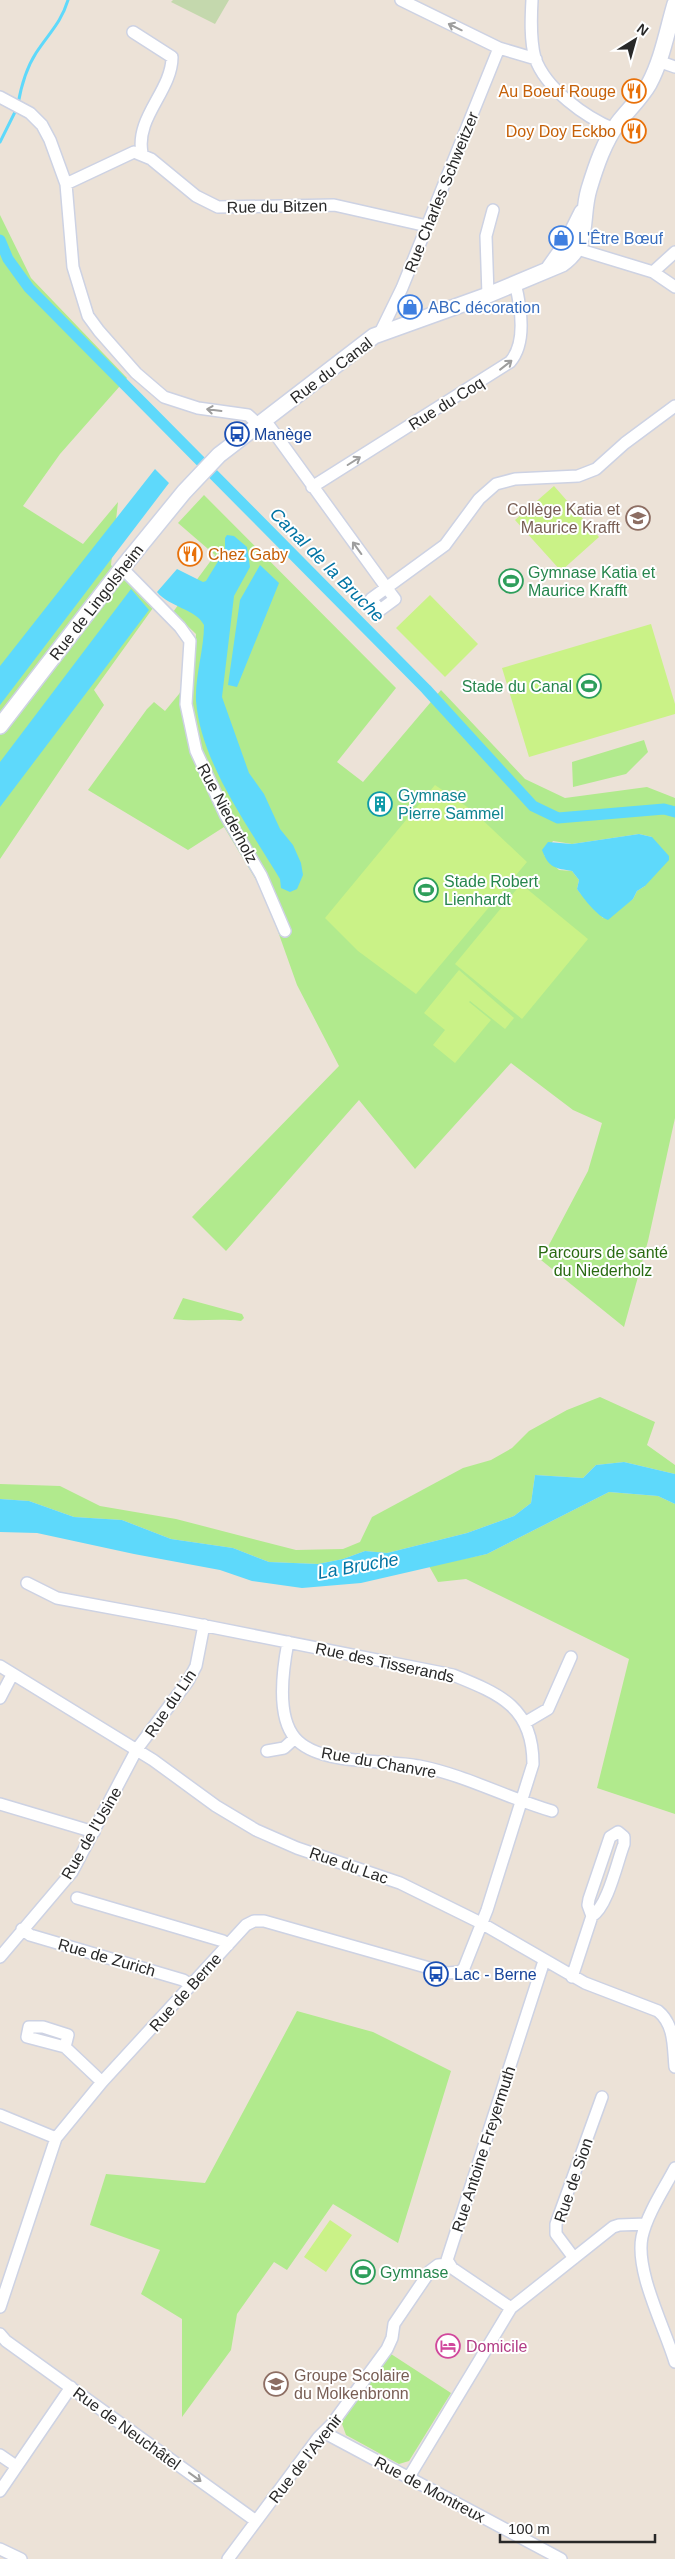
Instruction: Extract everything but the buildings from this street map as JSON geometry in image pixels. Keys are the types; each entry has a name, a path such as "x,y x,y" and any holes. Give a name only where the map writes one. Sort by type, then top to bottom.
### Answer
{"main road":[{"path":"572,247 583,235 584,208 600,158 614,128 645,90 658,61 675,4"},
{"name":"Rue du Canal","path":"198,477 214,460 380,333 488,295 562,264 572,247"},
{"name":"Rue de Lingolsheim","path":"0,726 122,568 198,477"}],"street":[{"path":"402,0 499,48 536,59"},
{"path":"532,0 532,43 536,59 549,80 570,102 591,118 614,128"},
{"path":"66,184 127,153 142,153 142,131 172,69 172,56 133,32"},
{"name":"Rue Charles Schweitzer","path":"380,333 393,310 499,48"},
{"path":"658,61 675,67"},
{"path":"0,98 24,109 36,119 46,132 66,184 72,259 85,308 93,324 136,373 164,397 198,408 248,415 262,423 386,587 445,545 479,499 496,484 515,479 578,476 596,469 625,443 675,406"},
{"name":"Rue du Bitzen","path":"142,153 204,201 218,207 334,205 427,226"},
{"path":"488,295 486,236 493,210"},
{"path":"572,247 653,272 675,287"},
{"path":"653,272 675,252"},
{"name":"Rue du Coq","path":"312,487 510,362 518,350 521,337 516,283"},
{"name":"Rue Niederholz","path":"122,568 180,627 190,641 186,704 196,751 226,816 262,875 284,931"},
{"name":"Rue des Tisserands","path":"27,1583 58,1598 204,1625 452,1675 496,1694 510,1705 526,1722 533,1742 533,1764 481,1924"},
{"name":"Rue du Lin","path":"137,1750 188,1681 196,1666 204,1625"},
{"path":"267,1751 284,1748 295,1738 288,1724 282,1688 283,1668 288,1642"},
{"path":"526,1722 548,1709 571,1657"},
{"name":"Rue du Lac","path":"0,1666 137,1750 216,1806 261,1833 297,1848 400,1883 481,1924 572,1977 599,1990 670,2014 675,2067"},
{"path":"0,1698 12,1675"},
{"name":"Rue du Chanvre","path":"295,1738 306,1747 323,1754 419,1766 461,1778 521,1802 552,1811"},
{"name":"Rue de l'Usine","path":"0,1958 22,1929 72,1872 137,1750"},
{"path":"0,1804 94,1832"},
{"path":"572,1977 592,1916 588,1899 610,1837 614,1832 618,1832 624,1837 624,1844 604,1901 598,1912 592,1916"},
{"path":"77,1898 223,1941 228,1945"},
{"name":"Rue de Berne","path":"0,2302 56,2138 102,2082 246,1925 254,1921 264,1921 454,1973 460,1972 466,1964 481,1924"},
{"name":"Rue de Zurich","path":"22,1929 30,1935 184,1980 191,1985"},
{"name":"Rue Antoine Freyermuth","path":"448,2264 447,2260 544,1961"},
{"path":"65,2047 102,2082"},
{"name":"Rue de Sion","path":"574,2258 556,2234 556,2224 602,2097"},
{"path":"0,2115 56,2138"},
{"path":"675,2168 646,2224 642,2239 644,2268 675,2362"},
{"path":"408,2477 511,2308 613,2227 646,2224"},
{"path":"448,2264 511,2308"},
{"name":"Rue de l'Avenir","path":"228,2559 387,2349 392,2338 394,2324 430,2272 438,2266 448,2264"},
{"name":"Rue de Neuchâtel","path":"0,2334 6,2341 256,2521"},
{"path":"0,2491 71,2387"},
{"name":"Rue de Montreux","path":"325,2433 561,2559"},
{"path":"0,2455 16,2466"},
{"path":"0,2549 21,2559"}],"green space":[{"path":"173,0 229,0 215,24 171,2"},
{"path":"0,215 31,278 127,378 60,454 23,506 83,544 118,502 111,565 153,608 94,690 104,705 0,859"},
{"path":"554,486 599,537 561,571 515,520"},
{"name":"Parcours de santé du Niederholz","path":"204,495 396,688 337,762 363,782 441,690 525,779 565,798 647,787 675,798 675,1118 648,1241 624,1327 541,1260 588,1171 602,1123 573,1110 511,1063 415,1169 359,1100 226,1251 192,1217 339,1066 297,985 265,895 224,827 188,850 88,790 147,709 154,702 165,711 179,694 193,670 196,634 173,612 215,555 178,523","holes":["639,834 652,837 645,886 637,891 633,899 603,918 577,889 579,880 572,871 559,870 544,855 553,841 572,844"]},
{"path":"430,595 478,644 445,677 396,628"},
{"name":"Stade du Canal","path":"651,624 675,704 675,714 529,757 502,668"},
{"path":"644,740 648,752 626,774 573,787 572,762"},
{"name":"Stade Robert Lienhardt","path":"435,785 473,811 527,862 416,994 358,951 325,918"},
{"path":"521,884 588,939 522,1019 455,964"},
{"path":"459,970 514,1018 505,1029 470,1001 491,1020 455,1063 433,1045 445,1030 424,1013"},
{"path":"183,1298 242,1314 244,1318 241,1321 173,1319"},
{"path":"600,1397 655,1422 647,1445 675,1465 675,1474 624,1462 596,1465 583,1478 535,1475 531,1503 514,1516 467,1533 387,1553 365,1551 343,1559 318,1564 269,1562 233,1548 171,1539 122,1520 74,1517 29,1501 0,1499 0,1484 60,1486 100,1506 176,1519 296,1550 343,1549 360,1542 372,1517 463,1468 491,1460 512,1448 529,1431 567,1410"},
{"path":"609,1492 658,1496 675,1504 675,1814 597,1788 629,1659 466,1579 438,1582 429,1566 487,1554"},
{"path":"297,2011 373,2032 451,2071 398,2243 333,2204 287,2270 274,2262 237,2314 231,2350 182,2417 182,2319 141,2294 160,2250 90,2225 106,2174 205,2183"},
{"path":"330,2220 352,2235 326,2272 304,2257"},
{"path":"391,2354 451,2393 409,2461 399,2464 346,2435 341,2421"}],"water":[{"path":"155,469 169,483 0,705 0,666"},
{"path":"227,535 234,536 247,547 250,567 234,596 222,697 249,773 264,794 280,829 293,845 301,863 303,875 297,889 290,892 281,888 280,879 228,794 207,748 196,701 204,625 195,615 168,601 157,592 177,569 203,582 206,581 225,550 225,538"},
{"path":"260,565 279,583 237,687 228,685 240,600"},
{"path":"131,589 149,610 0,807 0,762"},
{"path":"639,834 652,837 669,856 669,860 645,886 637,891 633,899 608,920 595,911 577,889 579,880 572,871 550,864 542,850 548,842 572,844"},
{"name":"La Bruche","path":"624,1462 675,1474 675,1504 658,1496 609,1492 487,1554 361,1583 302,1588 252,1581 220,1570 37,1533 0,1532 0,1499 29,1501 74,1517 122,1520 171,1539 233,1548 269,1562 318,1564 343,1559 365,1551 387,1553 467,1533 514,1516 531,1503 535,1475 583,1478 596,1465"}],"waterway":[{"path":"18,104 30,64 58,22 68,0"},
{"path":"0,142 16,110"},
{"name":"Canal de la Bruche","path":"0,240 8,259 29,288 426,689 533,806 558,818 664,809 675,812"}],"place":[{"name":"Au Boeuf Rouge","path":"634,91"},
{"name":"Doy Doy Eckbo","path":"634,131"},
{"name":"L'Être Bœuf","path":"561,238"},
{"name":"ABC décoration","path":"410,307"},
{"name":"Manège","path":"237,434"},
{"name":"Collège Katia et Maurice Krafft","path":"638,518"},
{"name":"Chez Gaby","path":"190,554"},
{"name":"Gymnase Katia et Maurice Krafft","path":"511,581"},
{"name":"Stade du Canal","path":"589,686"},
{"name":"Gymnase Pierre Sammel","path":"380,804"},
{"name":"Stade Robert Lienhardt","path":"426,890"},
{"name":"Lac - Berne","path":"436,1974"},
{"name":"Gymnase","path":"363,2272"},
{"name":"Domicile","path":"448,2346"},
{"name":"Groupe Scolaire du Molkenbronn","path":"276,2384"}]}
